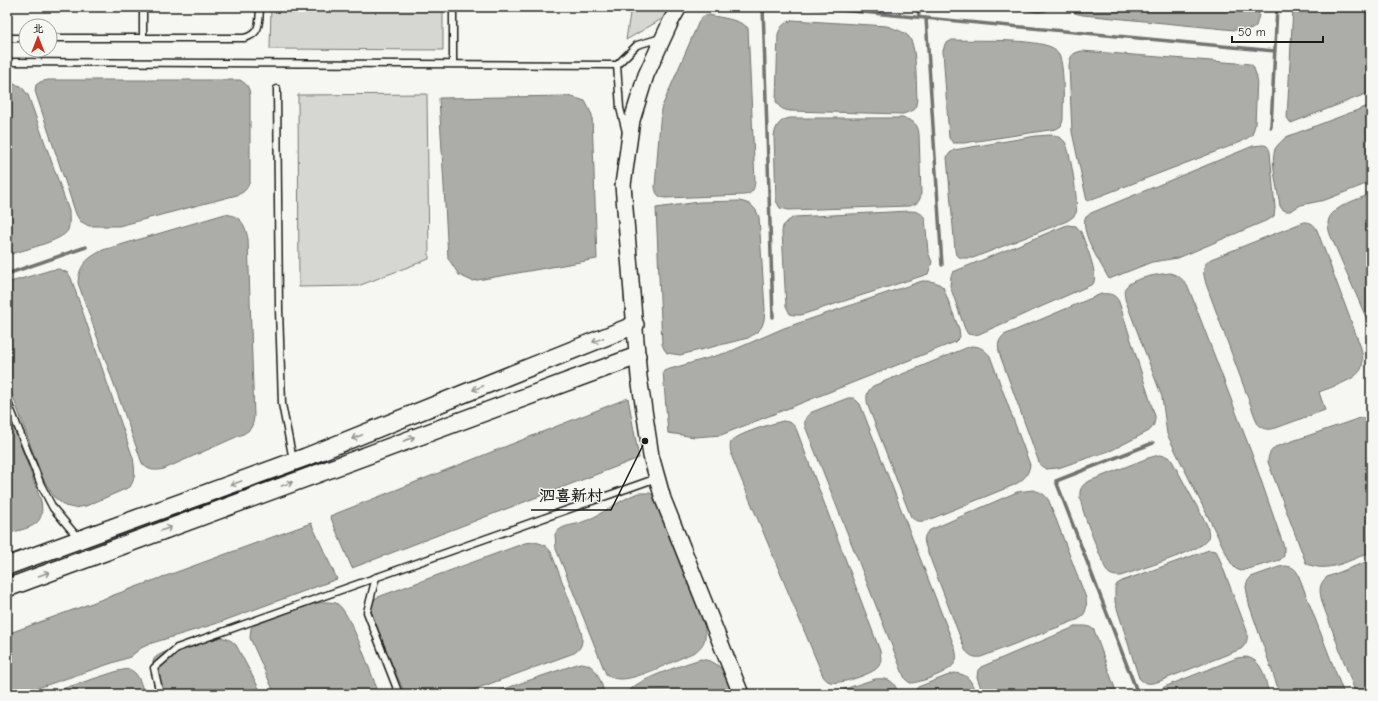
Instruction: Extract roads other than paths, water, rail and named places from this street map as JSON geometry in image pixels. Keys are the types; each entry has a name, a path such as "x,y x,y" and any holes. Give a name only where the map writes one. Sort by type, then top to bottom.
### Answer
{"main road":[{"path":"7,566 293,462 635,326"},
{"path":"7,588 637,356"}],"street":[{"path":"679,7 646,75 632,120 623,185 637,356 651,452 663,500 741,694"}],"lane":[{"path":"143,7 143,38"},
{"path":"58,38 244,38 250,37 259,27 260,7"},
{"path":"453,7 453,64"},
{"path":"628,146 620,108 617,66 636,45 664,37"},
{"path":"7,38 18,38"},
{"path":"7,62 617,66"},
{"path":"277,89 279,309 282,404 293,462"},
{"path":"7,400 41,485 53,508 79,539"},
{"path":"160,694 154,668 177,648 657,478"},
{"path":"376,577 367,612 399,694"}],"waterway":[{"path":"763,7 773,317"},
{"path":"809,7 1275,51"},
{"path":"918,7 919,17"},
{"path":"1271,127 1277,7"},
{"path":"926,18 942,265"},
{"path":"7,274 86,247"},
{"path":"1138,694 1056,481 1153,443"}],"place":[{"name":"泗喜新村","path":"645,441"}]}
